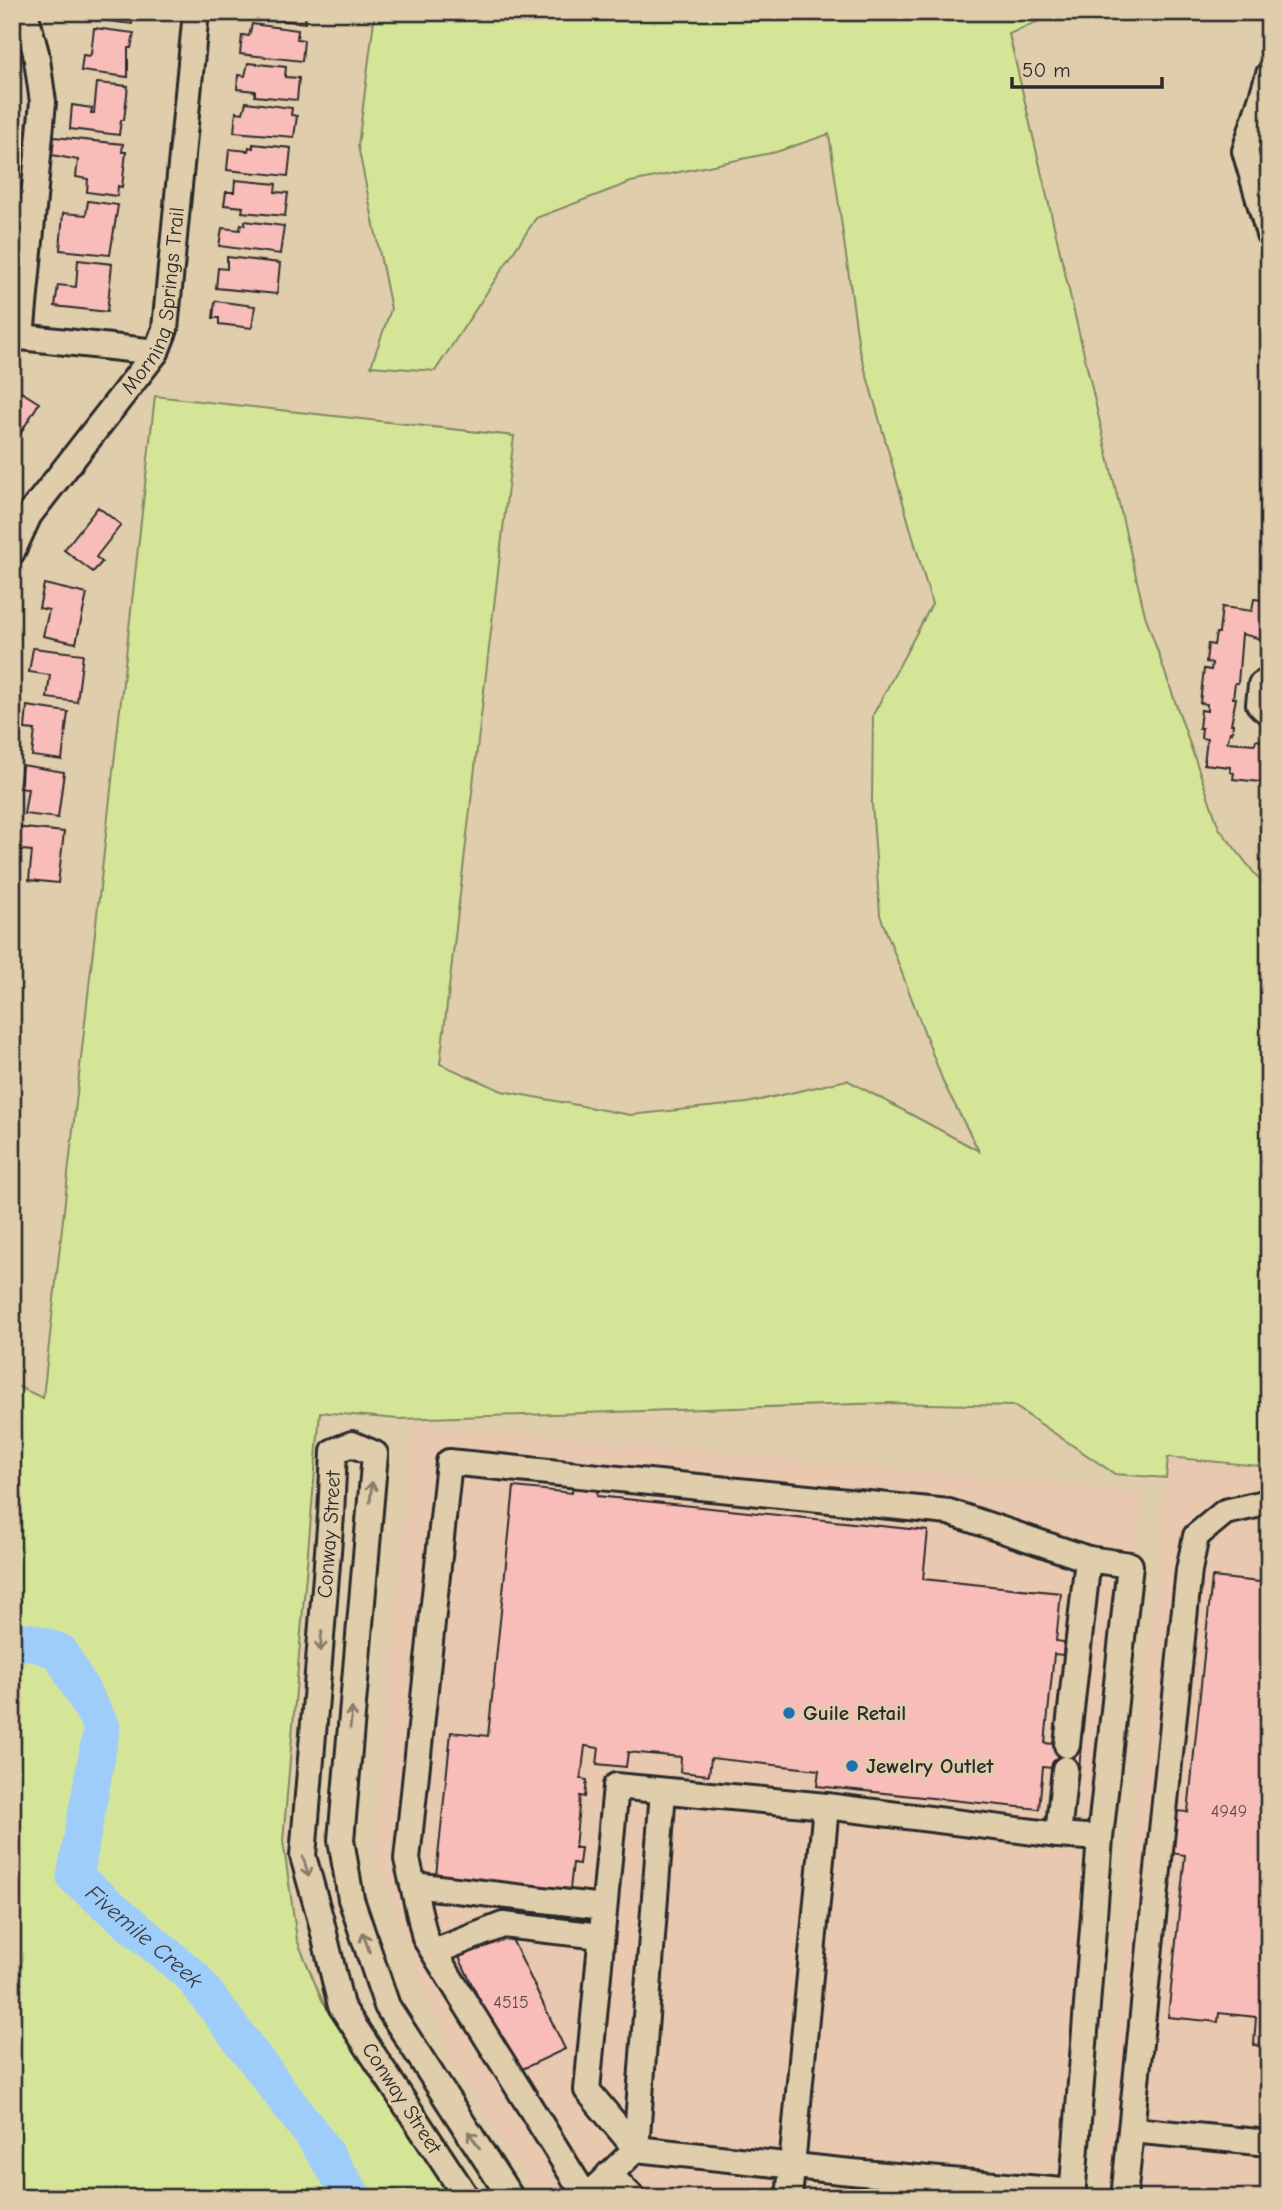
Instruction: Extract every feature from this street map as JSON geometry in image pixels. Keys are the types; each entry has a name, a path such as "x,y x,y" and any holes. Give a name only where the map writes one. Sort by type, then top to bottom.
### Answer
{"street":[{"path":"25,12 36,53 43,102 17,337 156,352"},
{"name":"Morning Springs Trail","path":"12,552 29,515 156,352 165,329 196,12"},
{"path":"1269,74 1245,151 1269,234"},
{"path":"1269,680 1261,685 1259,704 1264,709 1269,709"},
{"name":"Conway Street","path":"467,2198 341,2006 303,1856 334,1451 352,1444 375,1454 341,1840 351,1899 387,2006 511,2198"},
{"path":"663,1791 636,2149 586,2197 425,1938 407,1859 449,1462 949,1513 1088,1559 1130,1564 1100,1838 1073,2195 636,2149 587,2090 616,1786 826,1806 1100,1838"},
{"path":"1124,2198 1189,1570 1196,1536 1225,1512 1269,1502"},
{"path":"1058,1835 1088,1559"},
{"path":"789,2198 826,1806"},
{"path":"413,1885 604,1907"},
{"path":"434,1952 503,1925 601,1936"},
{"path":"1130,2130 1269,2143"},
{"path":"609,2174 633,2198"}],"shaded area":[{"path":"414,1423 1143,1493 1076,2198 539,2198 458,2075 373,1849"},
{"path":"1167,1452 1269,1459 1269,2198 1121,2198 1100,2195"}],"green space":[{"path":"375,12 1059,12 1009,34 1145,615 1219,828 1269,892 1269,1467 1168,1457 1166,1478 1115,1474 1014,1406 888,1403 398,1419 320,1412 283,1841 297,1940 322,2000 452,2198 12,2198 12,2103 18,2041 12,2040 12,1384 43,1398 155,396 514,436 440,1064 502,1091 630,1115 747,1103 847,1080 979,1151 944,1084 880,915 872,803 873,715 932,604 859,348 829,134 776,152 631,182 536,218 435,371 371,366 391,309 358,146"}],"building":[{"path":"84,12 133,12 132,24 83,18"},
{"path":"245,12 306,12 305,23 244,16"},
{"path":"252,24 298,30 297,39 304,40 302,61 240,54 242,35 249,36"},
{"path":"94,28 134,33 131,48 128,48 128,77 81,71 83,55 91,54"},
{"path":"248,63 286,67 285,77 299,78 297,100 255,96 255,91 237,89 238,75 245,76"},
{"path":"97,83 128,86 124,120 121,120 119,135 70,129 72,105 92,108 91,113 94,113"},
{"path":"246,102 292,108 291,115 297,116 294,137 234,132 236,112 243,113"},
{"path":"12,124 24,125 22,145 12,144"},
{"path":"54,137 123,144 122,152 126,152 122,187 118,186 117,196 87,192 88,179 76,177 78,160 52,155"},
{"path":"253,144 291,148 288,176 227,170 229,149 248,151 249,147 253,148"},
{"path":"235,180 276,184 275,192 288,193 285,216 242,212 243,207 224,205 226,192 234,192"},
{"path":"88,201 118,205 110,255 60,250 63,213 86,215"},
{"path":"245,221 284,226 280,254 219,246 222,228 240,230"},
{"path":"227,257 280,263 277,294 216,288 218,268 227,269"},
{"path":"78,260 112,264 107,312 55,306 58,285 76,287"},
{"path":"215,301 255,306 252,328 219,324 219,318 213,318"},
{"path":"12,386 39,403 12,447"},
{"path":"98,507 121,525 96,557 102,562 93,572 64,550"},
{"path":"44,584 87,594 76,643 43,636 49,610 39,608"},
{"path":"1254,599 1269,601 1269,641 1242,634 1238,683 1235,683 1233,698 1236,698 1232,733 1230,732 1227,742 1269,742 1269,783 1233,779 1234,773 1230,772 1230,767 1204,764 1207,739 1201,738 1202,728 1199,728 1201,710 1207,711 1207,704 1200,703 1204,669 1211,670 1212,663 1206,662 1208,644 1214,645 1216,633 1219,633 1222,607 1252,611"},
{"path":"33,648 83,654 77,702 47,698 50,675 29,672"},
{"path":"27,706 68,712 62,760 32,756 35,730 25,729"},
{"path":"22,765 64,772 58,818 24,814 28,789 19,788"},
{"path":"14,827 64,832 58,883 29,880 32,851 12,849"},
{"path":"573,1484 598,1487 597,1496 928,1531 923,1579 1061,1593 1056,1641 1064,1642 1063,1655 1054,1654 1045,1743 1081,1747 1079,1771 1043,1767 1039,1809 817,1786 819,1770 711,1758 709,1775 680,1772 681,1757 628,1752 626,1767 597,1764 599,1748 585,1746 581,1779 587,1780 585,1797 580,1796 575,1848 581,1848 579,1864 573,1863 570,1889 436,1876 451,1732 488,1736 514,1487 572,1493"},
{"path":"1212,1577 1269,1583 1269,2047 1254,2045 1256,2017 1219,2013 1218,2022 1168,2017 1185,1855 1172,1853 1176,1811 1188,1812"},
{"path":"508,1931 565,2049 514,2073 458,1955"}],"waterway":[{"name":"Fivemile Creek","path":"12,1645 29,1641 60,1652 102,1727 75,1877 193,1977 314,2137 354,2198"}],"place":[{"name":"Guile Retail","path":"789,1713"},
{"name":"Jewelry Outlet","path":"852,1766"}]}
